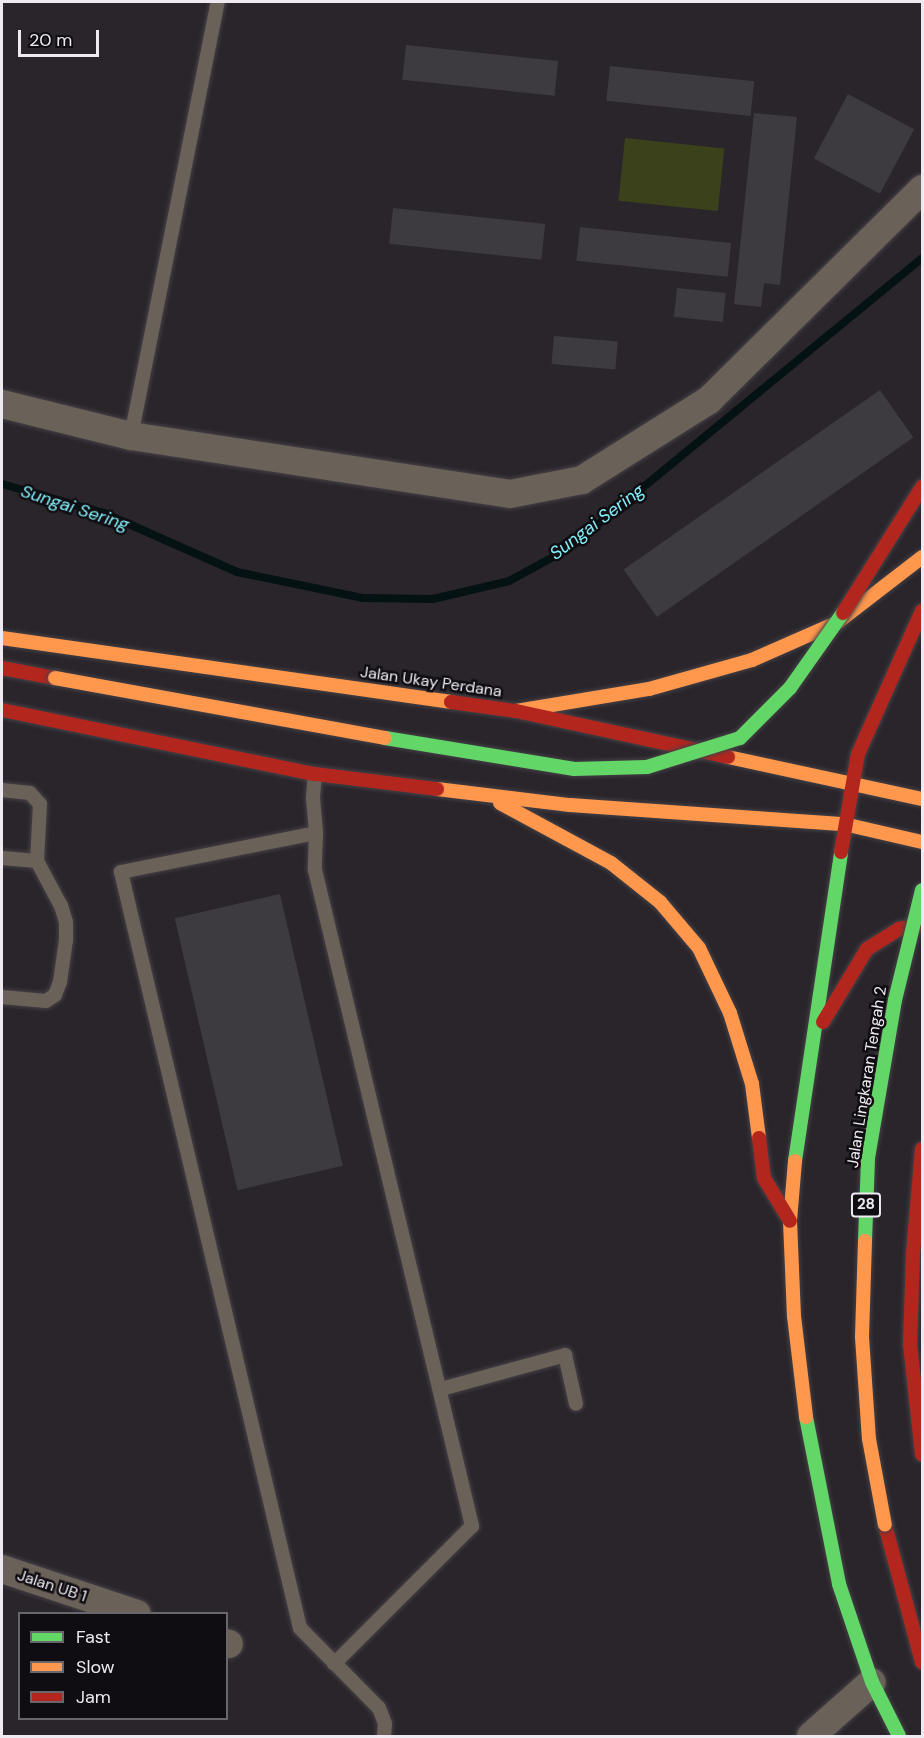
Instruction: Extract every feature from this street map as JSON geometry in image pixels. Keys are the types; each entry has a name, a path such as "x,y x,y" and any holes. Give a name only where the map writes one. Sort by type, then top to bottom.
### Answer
{"main road":[{"path":"2,668 439,748 574,769 647,767 741,738 790,688 827,639 922,487"},
{"path":"516,711 649,689 752,660 838,622 922,557"},
{"path":"899,1737 872,1682 839,1584 804,1409 794,1316 790,1221 796,1145 844,824 858,754 922,611"},
{"name":"Jalan Ukay Perdana","path":"2,638 516,711 922,799"},
{"path":"2,710 315,774 570,805 659,813 844,824 922,842"},
{"path":"480,793 611,863 660,902 699,948 730,1013 752,1084 764,1178 790,1221"},
{"name":"Jalan Lingkaran Tengah 2","path":"922,890 895,1000 867,1169 862,1337 869,1439 885,1525 922,1662"},
{"path":"811,1045 843,985 867,949 899,929 922,925"},
{"path":"922,1149 913,1254 910,1344 922,1455"}],"street":[{"path":"2,404 131,436 510,494 582,480 709,400 922,189"},
{"name":"Jalan UB 1","path":"2,1569 131,1612"},
{"path":"811,1737 872,1682"}],"lane":[{"path":"131,436 218,2"},
{"path":"315,774 313,798 316,833 315,870 472,1526 334,1664"},
{"path":"2,790 30,793 40,804 38,861 61,906 66,922 60,982 55,995 46,1001 2,997"},
{"path":"316,833 121,872 300,1628 379,1708 385,1724 384,1737"},
{"path":"2,858 38,861"},
{"path":"441,1389 565,1355 576,1404"}],"green space":[{"path":"625,138 724,148 718,211 618,201"}],"building":[{"path":"406,45 558,61 555,96 402,80"},
{"path":"610,66 754,81 751,116 606,101"},
{"path":"848,94 914,129 880,194 814,158"},
{"path":"754,113 797,117 780,285 764,283 761,307 734,304"},
{"path":"393,208 545,224 541,260 389,244"},
{"path":"580,227 731,243 728,277 576,261"},
{"path":"677,288 726,293 723,322 674,317"},
{"path":"554,336 618,342 615,369 552,364"},
{"path":"880,390 913,438 657,617 624,570"},
{"path":"280,894 343,1166 238,1190 175,918"}],"waterway":[{"name":"Sungai Sering","path":"2,484 104,513 237,572 362,598 433,599 509,581 568,549 922,258"}],"traffic: fast":[{"path":"385,738 574,769 647,767 740,738 790,688 843,613"},
{"path":"795,1161 841,852"},
{"path":"865,1241 868,1158 895,1000 922,890"},
{"path":"806,1417 839,1584 872,1682 899,1736"}],"traffic: slow":[{"path":"516,711 649,689 752,660 838,622 922,557"},
{"path":"2,638 451,702"},
{"path":"55,678 385,738"},
{"path":"728,757 922,799"},
{"path":"437,789 570,805 844,824 922,842"},
{"path":"500,803 611,863 660,902 699,948 730,1013 752,1084 759,1138"},
{"path":"795,1161 790,1221 794,1316 806,1417"},
{"path":"865,1241 862,1337 869,1439 885,1525"}],"traffic: jam":[{"path":"843,613 922,487"},
{"path":"841,852 858,754 922,611"},
{"path":"2,668 55,678"},
{"path":"451,702 516,711 728,757"},
{"path":"2,710 315,774 437,789"},
{"path":"823,1022 867,949 899,929 922,925"},
{"path":"759,1138 764,1178 790,1221"},
{"path":"922,1149 913,1254 910,1344 922,1454"},
{"path":"885,1525 922,1662"}]}
